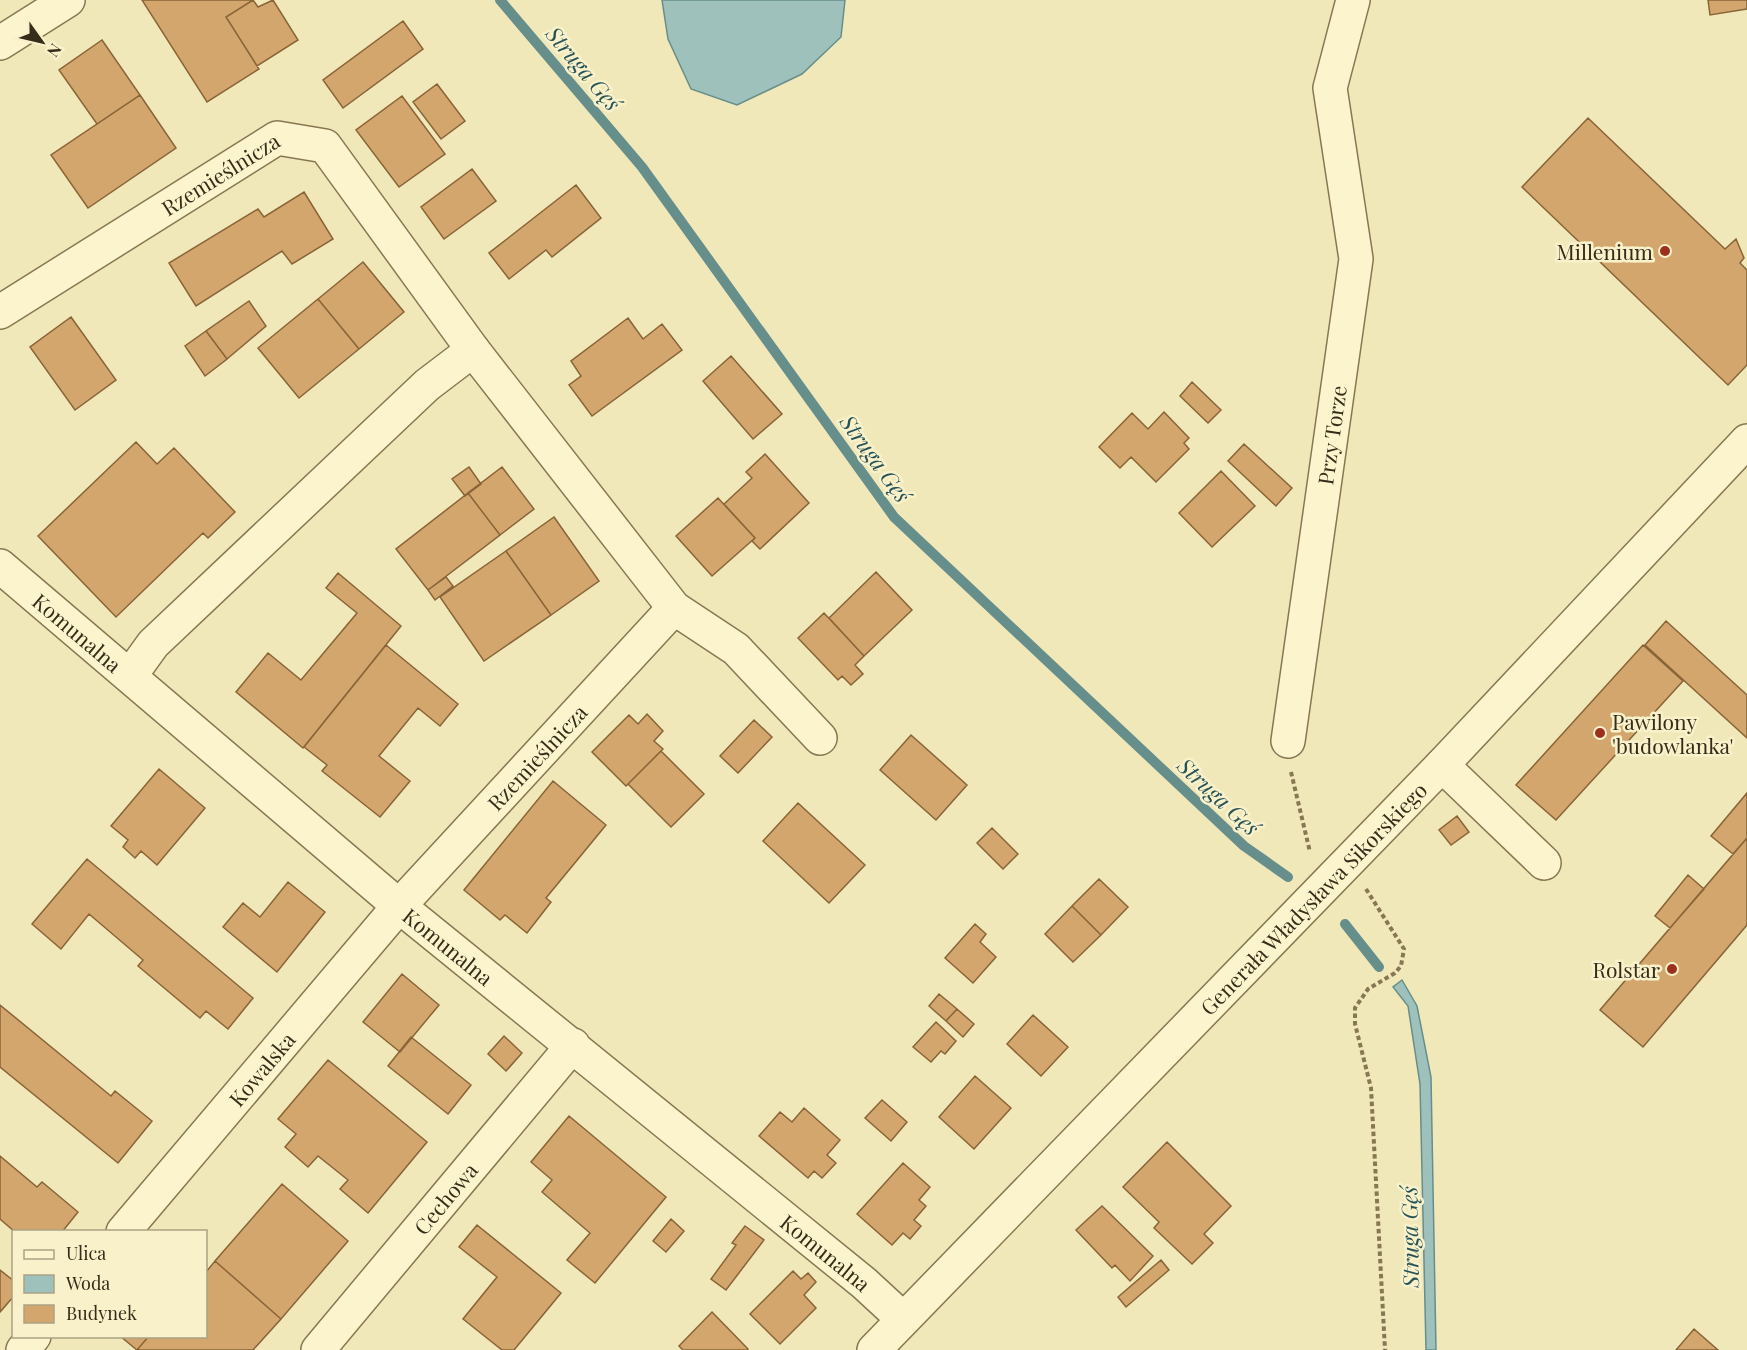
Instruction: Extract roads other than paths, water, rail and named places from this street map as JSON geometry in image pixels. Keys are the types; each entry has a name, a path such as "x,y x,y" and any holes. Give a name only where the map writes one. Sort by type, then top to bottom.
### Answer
{"street":[{"path":"0,43 68,0"},
{"name":"Przy Torze","path":"1288,741 1356,259 1330,88 1353,0"},
{"name":"Rzemieślnicza","path":"0,312 277,138 325,146 473,350 674,608 736,649 820,738"},
{"path":"130,676 153,644 427,385 473,350"},
{"name":"Generała Władysława Sikorskiego","path":"874,1350 1442,765 1747,441"},
{"name":"Komunalna","path":"0,566 399,906 855,1275 903,1319"},
{"name":"Rzemieślnicza","path":"399,906 674,608"},
{"path":"1442,765 1544,863"},
{"name":"Kowalska","path":"125,1230 399,906"},
{"name":"Cechowa","path":"318,1350 573,1045"},
{"path":"22,1350 32,1338"}],"water":[{"path":"662,0 845,0 841,37 802,74 737,105 691,89 668,39"},
{"path":"1402,980 1417,1006 1431,1077 1436,1350 1426,1350 1420,1084 1408,1006 1393,987"}],"waterway":[{"name":"Struga Gęś","path":"500,0 642,167 894,517 1244,846 1288,877"},
{"name":"Struga Gęś","path":"1345,924 1379,967"}],"place":[{"name":"Millenium","path":"1665,251"},
{"name":"Pawilony 'budowlanka'","path":"1600,733"},
{"name":"Rolstar","path":"1672,969"}]}
